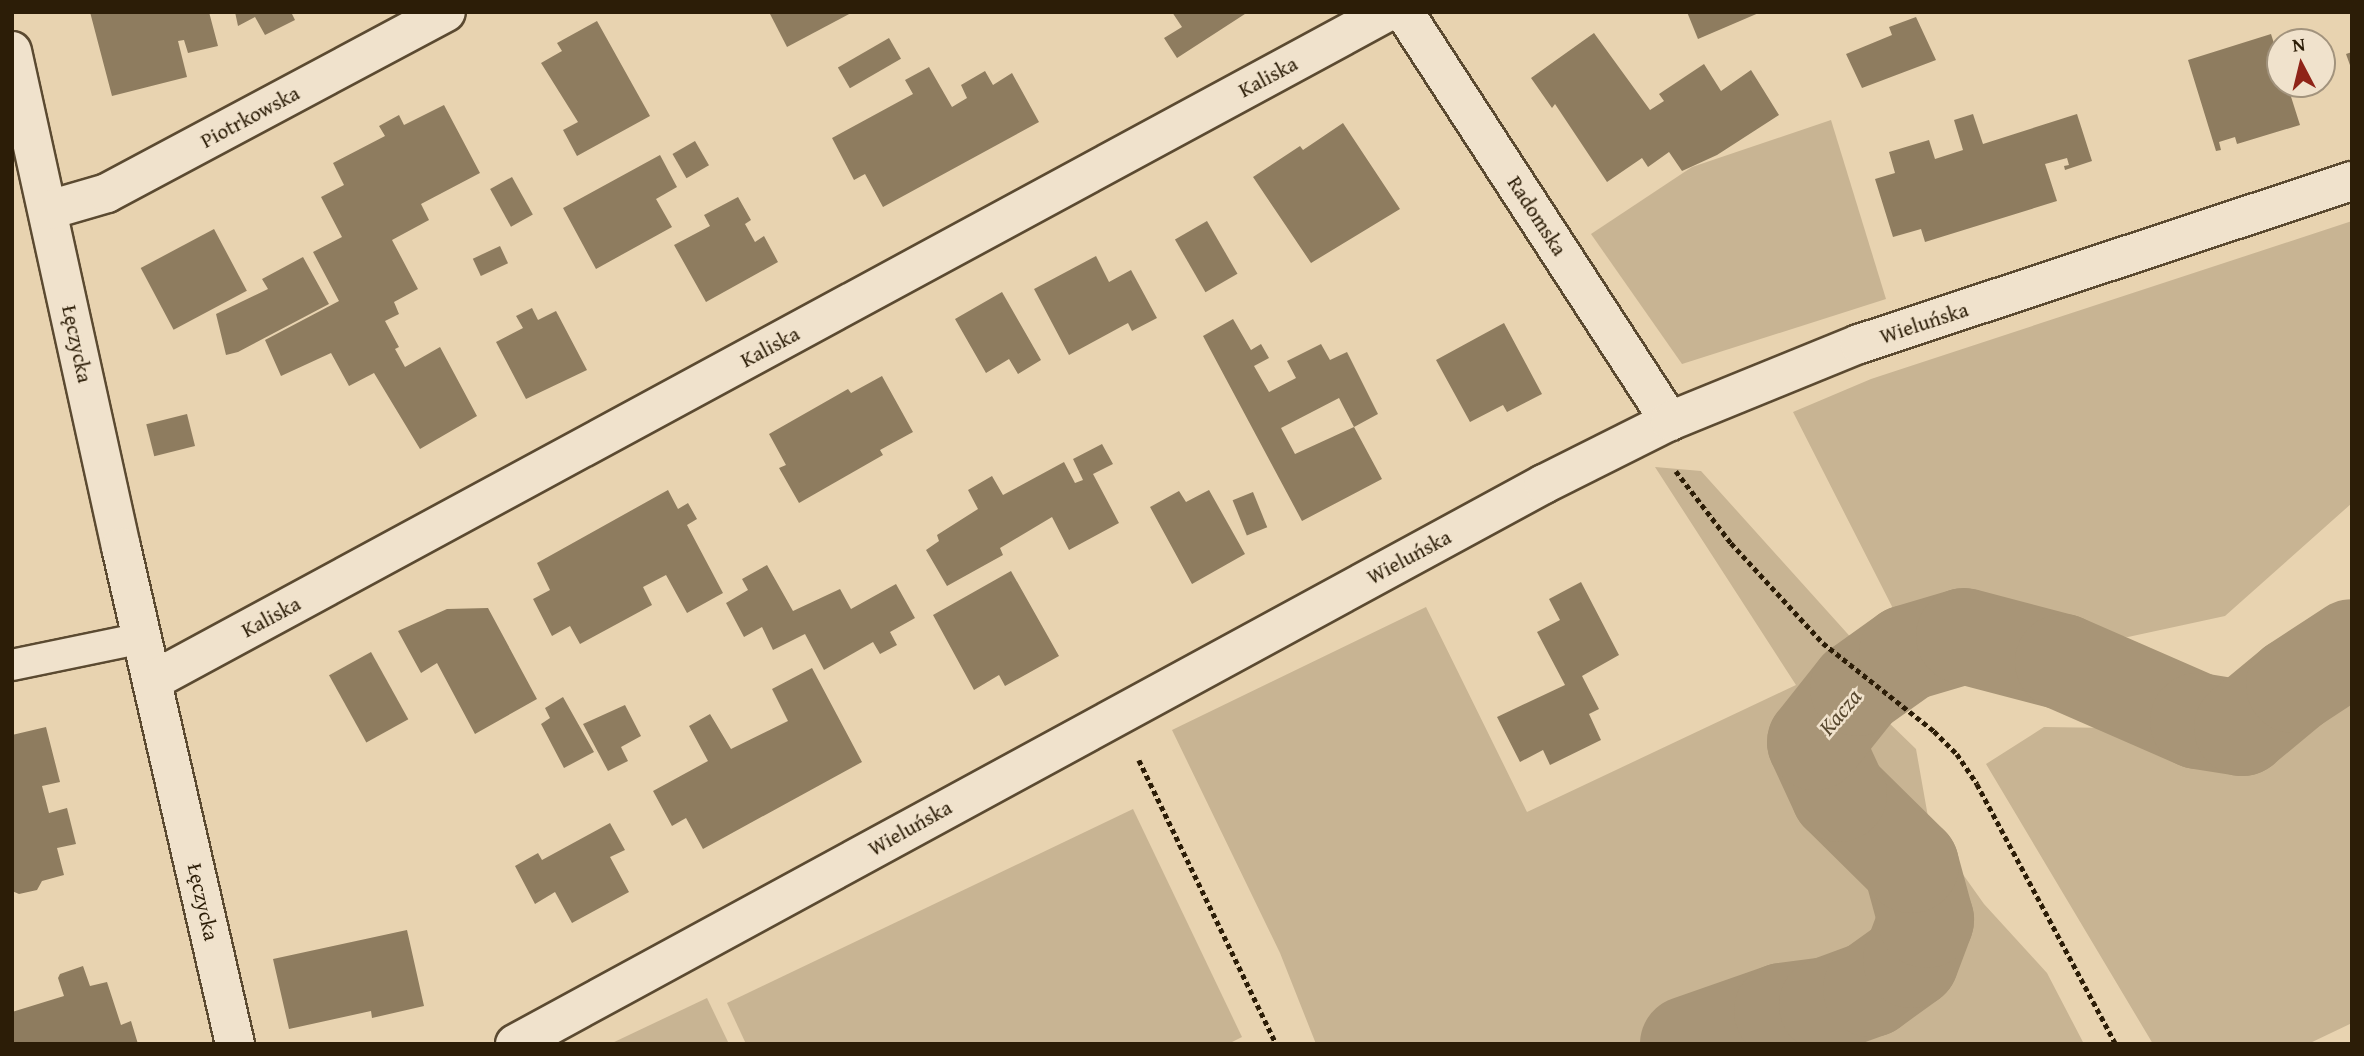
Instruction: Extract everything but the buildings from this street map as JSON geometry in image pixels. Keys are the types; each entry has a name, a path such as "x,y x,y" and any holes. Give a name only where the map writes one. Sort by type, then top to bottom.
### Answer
{"street":[{"name":"Piotrkowska","path":"49,210 107,193 446,12"},
{"name":"Kaliska","path":"152,681 1387,12"},
{"name":"Radomska","path":"1404,12 1670,421"},
{"name":"Łęczycka","path":"12,51 235,1044"},
{"name":"Wieluńska","path":"514,1044 1544,484 1670,421 1859,344 2352,181"}],"lane":[{"path":"12,665 142,638"}],"path":[{"path":"1670,421 1687,449 1667,459 1731,543 1823,643 1934,731 1957,754 1977,784 2116,1044"},
{"path":"1117,715 1276,1044"}],"shaded area":[{"path":"1831,120 1886,299 1682,364 1591,234 1692,167"},
{"path":"2352,221 2352,503 2225,616 2128,637 2032,629 1973,612 1926,622 1905,632 1793,412 1871,379"},
{"path":"1655,467 1701,471 1864,652 1817,675 1858,732 1885,719 1916,749 1930,828 1984,904 2047,973 2084,1044 1316,1044 1280,953 1172,730 1426,607 1527,812 1796,685"},
{"path":"2352,673 2352,1023 2308,1044 2153,1044 1986,764 2044,727 2112,728 2191,756 2279,738 2311,698"},
{"path":"1133,809 1242,1037 1228,1044 746,1044 727,1003"},
{"path":"707,998 729,1044 610,1044"}],"waterway":[{"name":"Kacza","path":"1688,1044 1782,1011 1827,1005 1871,989 1911,960 1926,920 1911,865 1839,794 1815,742 1858,688 1907,653 1964,636 2063,662 2198,721 2242,728 2294,685 2352,647"}]}
